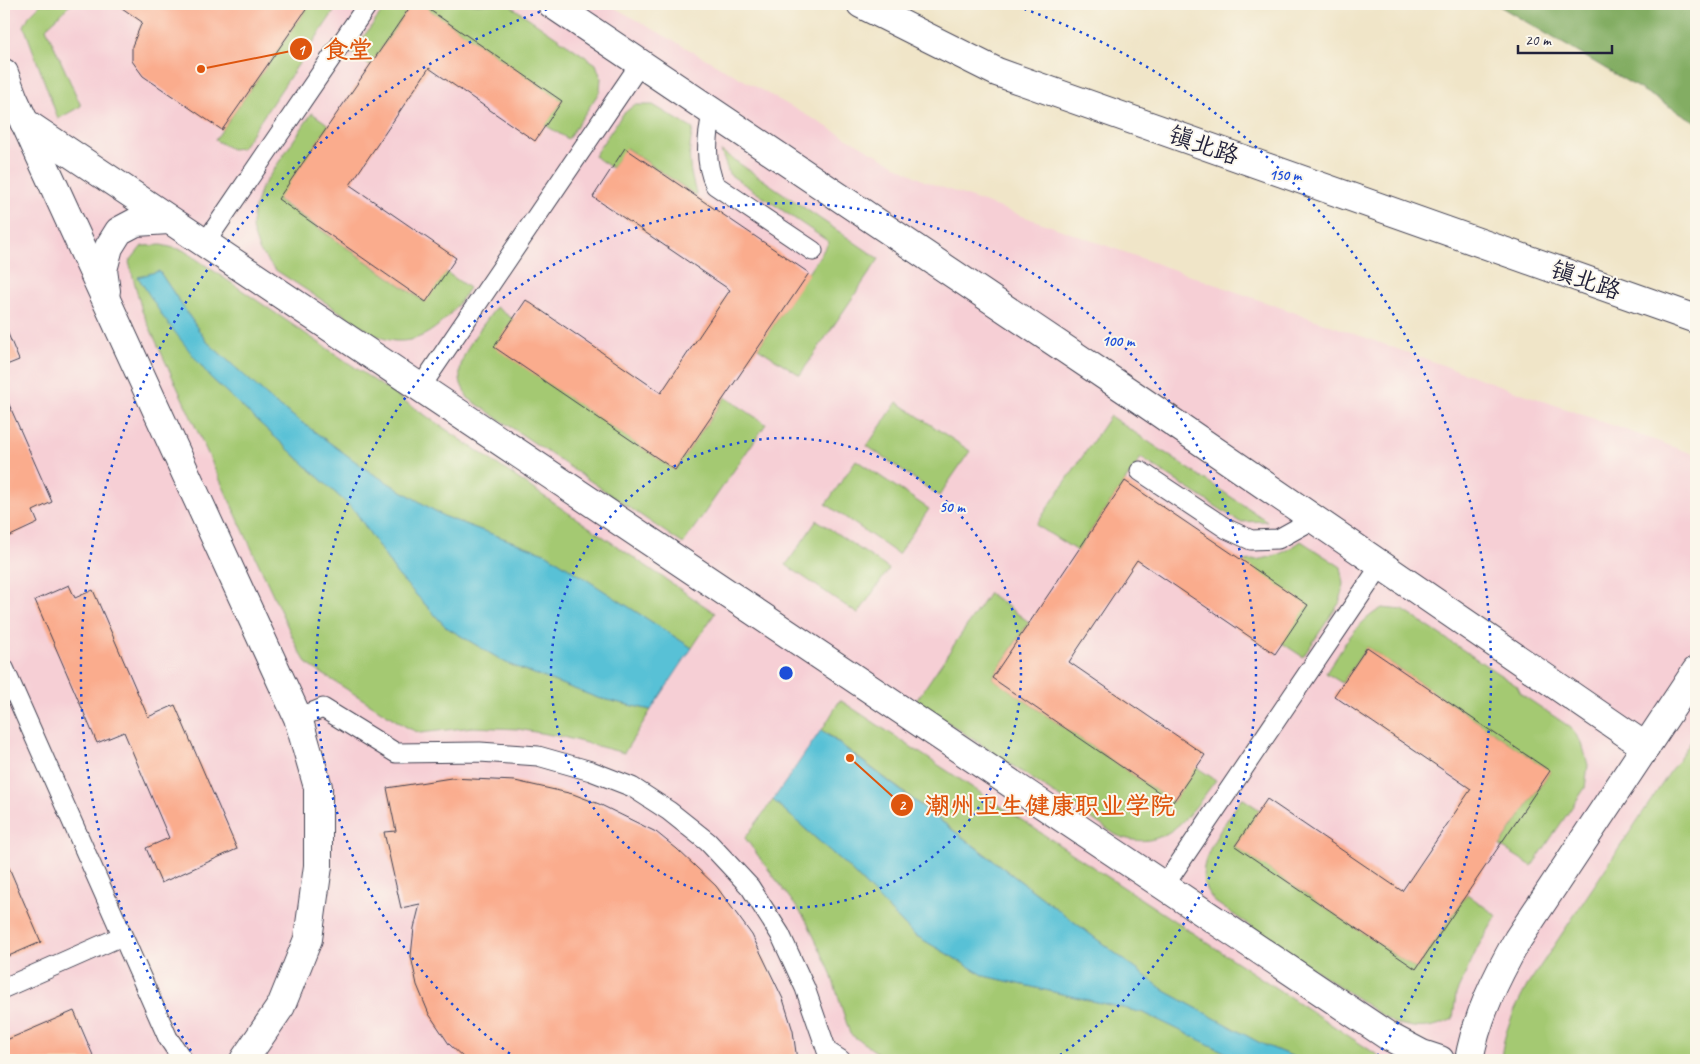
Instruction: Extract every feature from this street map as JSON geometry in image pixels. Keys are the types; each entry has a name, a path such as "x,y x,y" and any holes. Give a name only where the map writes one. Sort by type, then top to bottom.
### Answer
{"street":[{"path":"552,4 1314,519 1646,747"},
{"name":"镇北路","path":"861,4 997,72 1696,319"},
{"path":"4,73 24,122 298,718 318,787 318,866 308,940 281,1006 244,1060"},
{"path":"24,122 1388,1036 1422,1054 1440,1060"},
{"path":"109,304 103,270 109,247 119,231 136,222 170,220"},
{"path":"1469,1060 1474,1036 1494,982 1518,939 1696,671"}],"lane":[{"path":"204,243 368,4"},
{"path":"420,388 640,64"},
{"path":"712,113 707,143 708,169 715,185 813,251"},
{"path":"1140,471 1227,529 1251,540 1278,539 1314,519"},
{"path":"1164,886 1381,565"},
{"path":"4,668 168,1038 183,1060"},
{"path":"298,718 323,708 396,753 480,752 538,756 591,771 632,787 669,811 708,842 750,887 780,934 805,988 827,1051 841,1060"},
{"path":"4,988 122,936"}],"shaded area":[{"path":"4,4 608,4 924,181 1696,455 1696,1060 4,1060"}],"green space":[{"path":"41,4 71,4 46,28 81,106 58,119 24,26 29,16"},
{"path":"310,4 339,4 242,148 231,149 215,140"},
{"path":"388,4 412,4 370,65 351,53"},
{"path":"421,4 508,4 596,64 601,78 600,91 568,139 545,125 562,101"},
{"path":"1496,4 1696,4 1696,122"},
{"path":"634,105 653,105 693,129 690,163 697,196 626,148 612,168 594,156 622,115"},
{"path":"312,113 329,125 278,200 425,302 446,272 469,288 456,307 430,332 420,337 396,341 377,336 274,269 259,250 252,229 253,215 260,190"},
{"path":"721,151 879,259 800,375 758,348 829,242 729,174"},
{"path":"161,245 183,250 715,613 692,648 547,554 445,517 370,472 275,403 206,341 159,271 210,377 355,511 397,574 446,627 508,664 598,698 651,710 624,753 563,737 518,729 473,727 420,733 408,728 307,664 298,649 142,311 129,262 142,246"},
{"path":"496,307 513,319 495,347 675,470 725,397 766,424 683,544 468,398 460,380 462,360 472,341"},
{"path":"897,402 970,451 939,496 867,446"},
{"path":"1110,416 1267,521 1240,522 1141,458 1077,551 1036,525"},
{"path":"856,460 929,509 898,554 826,504"},
{"path":"817,520 889,569 858,614 786,565"},
{"path":"1301,541 1341,567 1344,584 1340,602 1303,657 1282,643 1243,561 1274,556"},
{"path":"989,593 1029,622 992,678 1173,802 1196,767 1216,780 1186,818 1175,828 1162,836 1149,840 1133,840 1116,835 916,701"},
{"path":"1382,608 1403,610 1517,686 1521,694 1570,727 1582,743 1588,765 1585,788 1532,866 1500,846 1550,771 1367,647 1342,683 1326,673 1357,629 1372,614"},
{"path":"840,700 1385,1060 1301,1060 1260,1043 1165,991 822,730"},
{"path":"1696,733 1696,1060 1501,1060 1507,1031 1527,986"},
{"path":"1242,798 1260,810 1235,846 1416,969 1467,894 1497,916 1478,947 1456,994 1453,1019 1430,1027 1393,1023 1215,902 1206,889 1203,878 1204,866 1214,841"},
{"path":"773,800 848,867 913,934 985,976 1144,1013 1243,1060 888,1060 850,1034 830,971 806,920 745,838"}],"water":[{"path":"159,271 206,341 275,403 370,472 445,517 547,554 692,648 651,710 598,698 508,664 446,627 397,574 355,511 210,377 163,317 138,277"},
{"path":"821,730 1165,991 1260,1043 1301,1060 1241,1060 1144,1013 985,976 913,934 848,867 773,800"}],"building":[{"path":"125,4 310,4 222,130 143,76 132,61 132,46 142,22 122,8"},
{"path":"412,4 421,4 562,101 535,141 429,68 350,185 456,258 426,302 278,199"},
{"path":"625,148 809,273 675,470 494,347 526,300 661,393 730,290 593,197"},
{"path":"4,324 19,360 4,366"},
{"path":"4,393 52,502 33,511 38,523 8,537 4,527"},
{"path":"1125,481 1308,605 1275,654 1137,560 1069,662 1205,755 1173,802 992,678"},
{"path":"69,585 75,598 93,590 148,717 175,705 237,849 161,883 146,848 169,838 124,732 97,743 35,600"},
{"path":"1367,647 1550,771 1416,969 1235,846 1267,799 1402,891 1471,789 1334,696"},
{"path":"451,778 515,781 573,794 599,804 656,832 677,849 716,886 752,935 783,999 793,1031 797,1060 466,1060 449,1044 429,1014 417,985 411,956 414,928 420,904 401,908 384,832 396,831 387,788"},
{"path":"4,856 41,942 4,958"},
{"path":"74,1011 95,1060 4,1060 4,1041"}],"place":[{"name":"食堂","path":"201,69"},
{"name":"潮州卫生健康职业学院","path":"850,758"}]}
